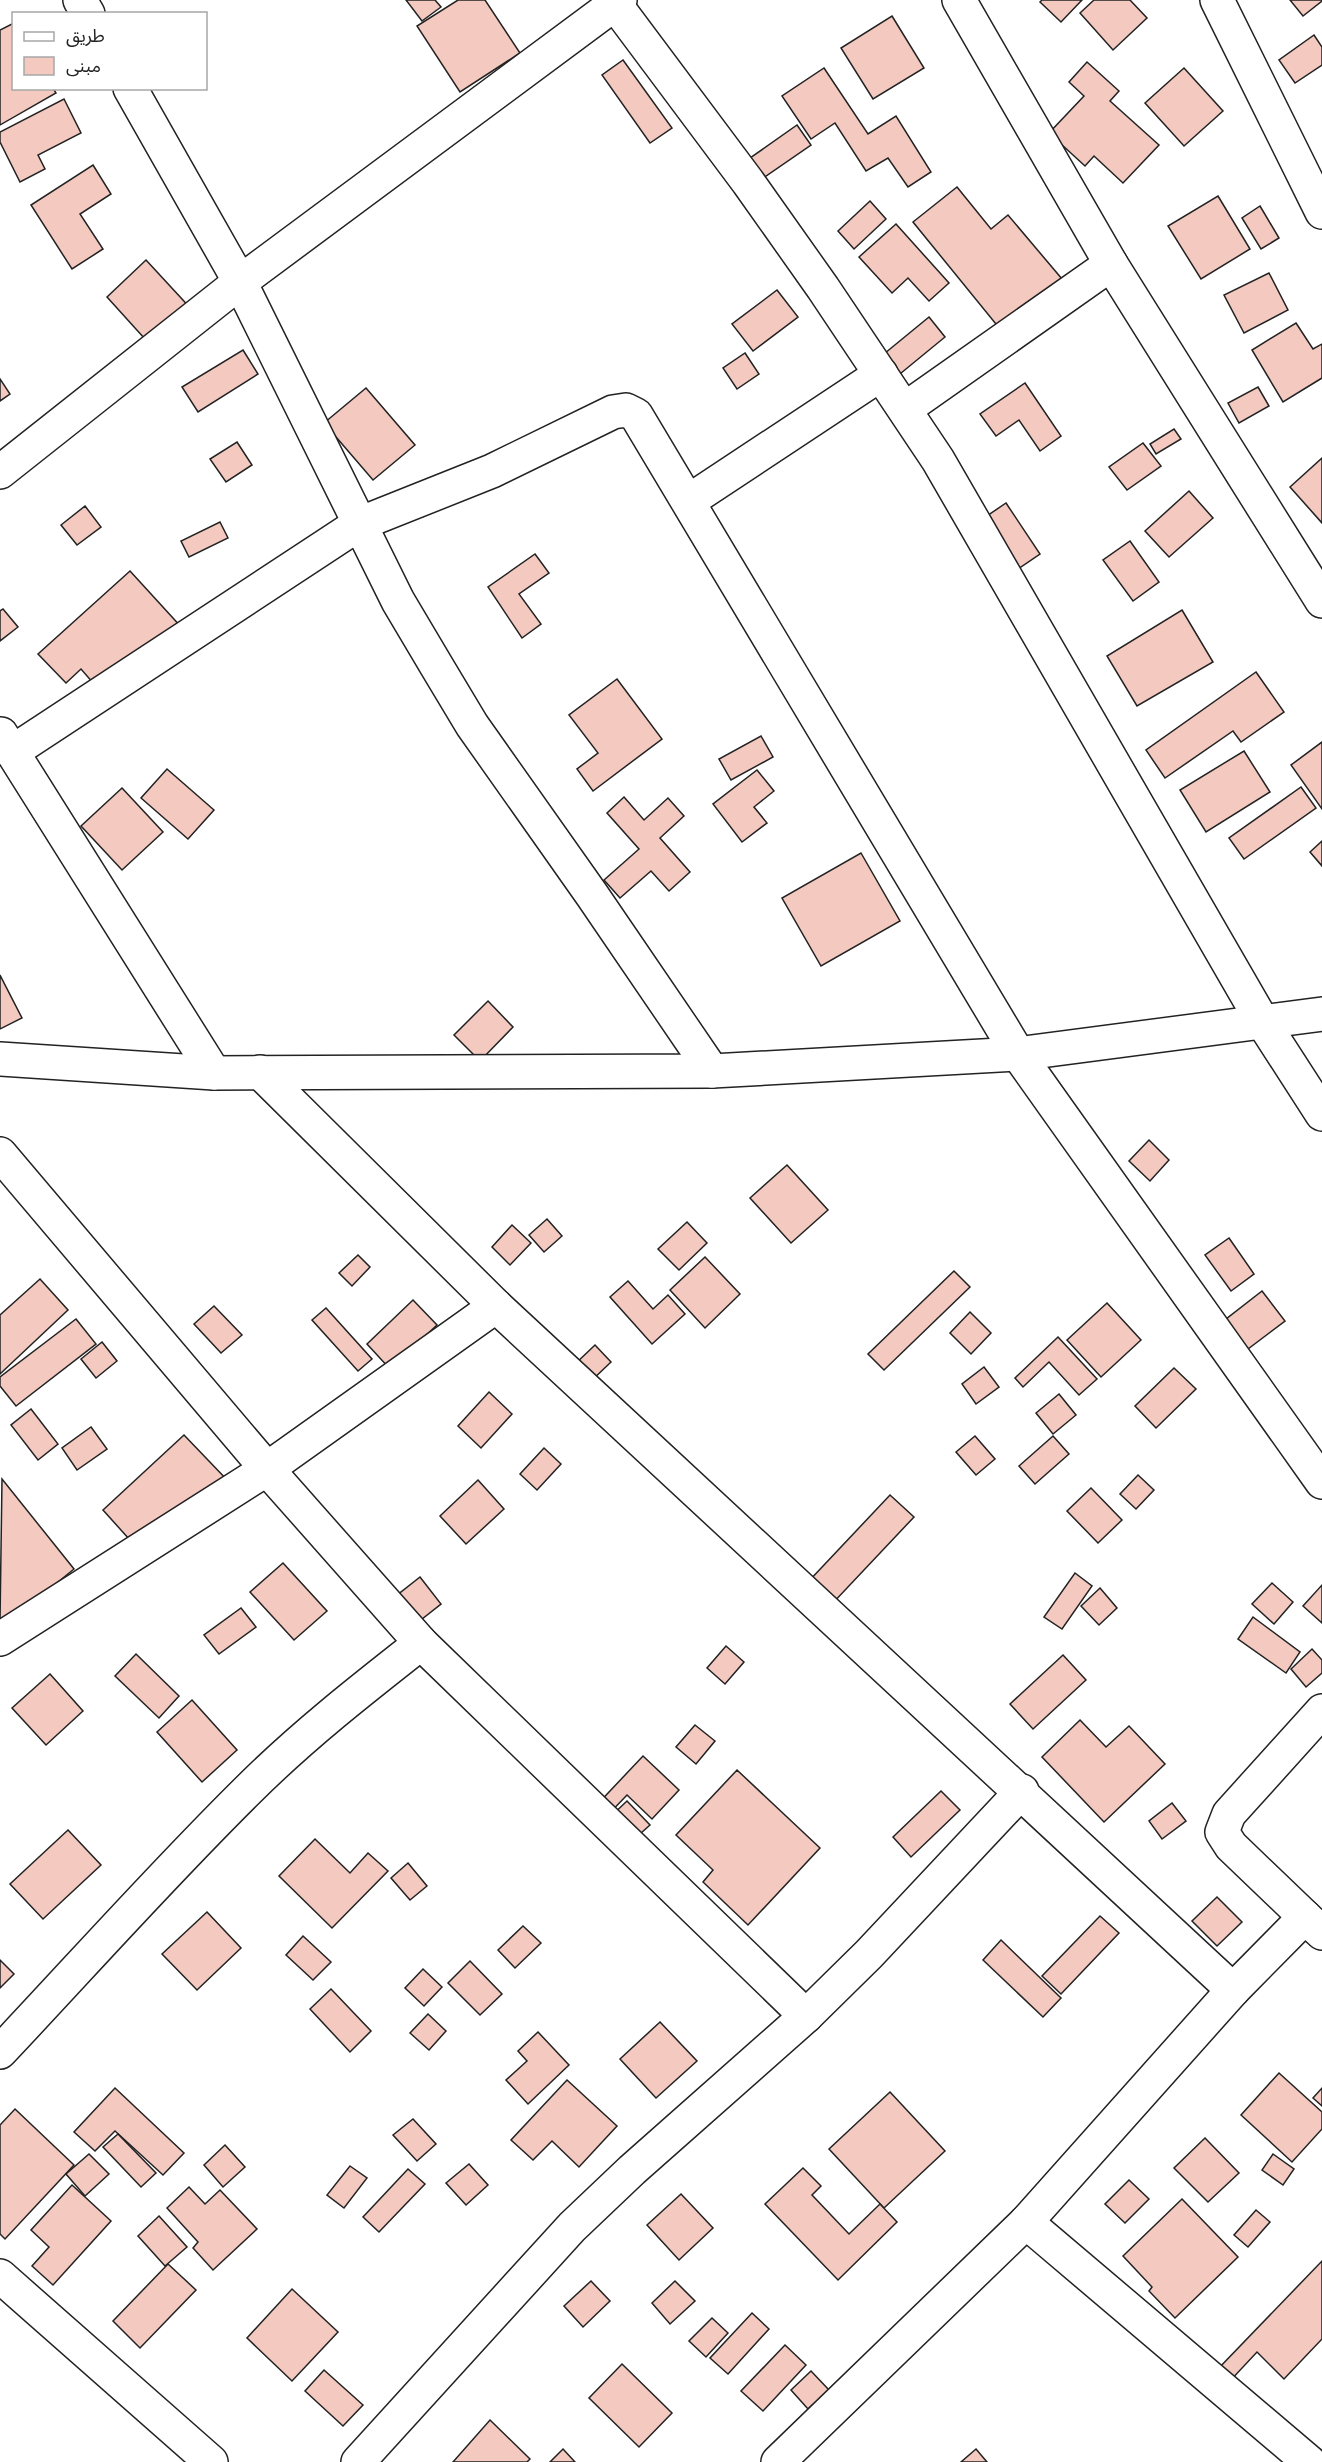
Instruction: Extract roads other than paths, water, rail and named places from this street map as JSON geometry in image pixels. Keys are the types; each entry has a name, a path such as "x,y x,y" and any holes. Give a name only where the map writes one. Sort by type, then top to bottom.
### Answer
{"street":[{"path":"959,0 1111,264 1322,601"},
{"path":"1217,0 1322,212"},
{"path":"0,472 240,282 617,2 748,182 881,374 960,495 1262,1021 1322,1114"},
{"path":"131,90 240,282 398,601 472,725 712,1071"},
{"path":"904,408 1111,264"},
{"path":"689,501 881,374"},
{"path":"214,1073 6,742 359,524 492,471 613,412 626,410 636,415 645,427 1018,1054 1322,1482"},
{"path":"0,1059 214,1073 712,1071 1018,1054 1322,1014"},
{"path":"260,1072 496,1306 1022,1791 1233,1990"},
{"path":"0,1154 267,1469 421,1643 806,2016"},
{"path":"0,1639 267,1469 496,1306"},
{"path":"0,2052 157,1883 249,1790 326,1718 421,1643"},
{"path":"778,2462 1026,2222 1233,1990 1313,1925 1231,1846 1222,1832 1229,1815 1322,1711"},
{"path":"358,2462 572,2227 632,2170 806,2016 869,1954 1022,1791"},
{"path":"1026,2222 1309,2462"},
{"path":"0,2276 211,2462"}]}
